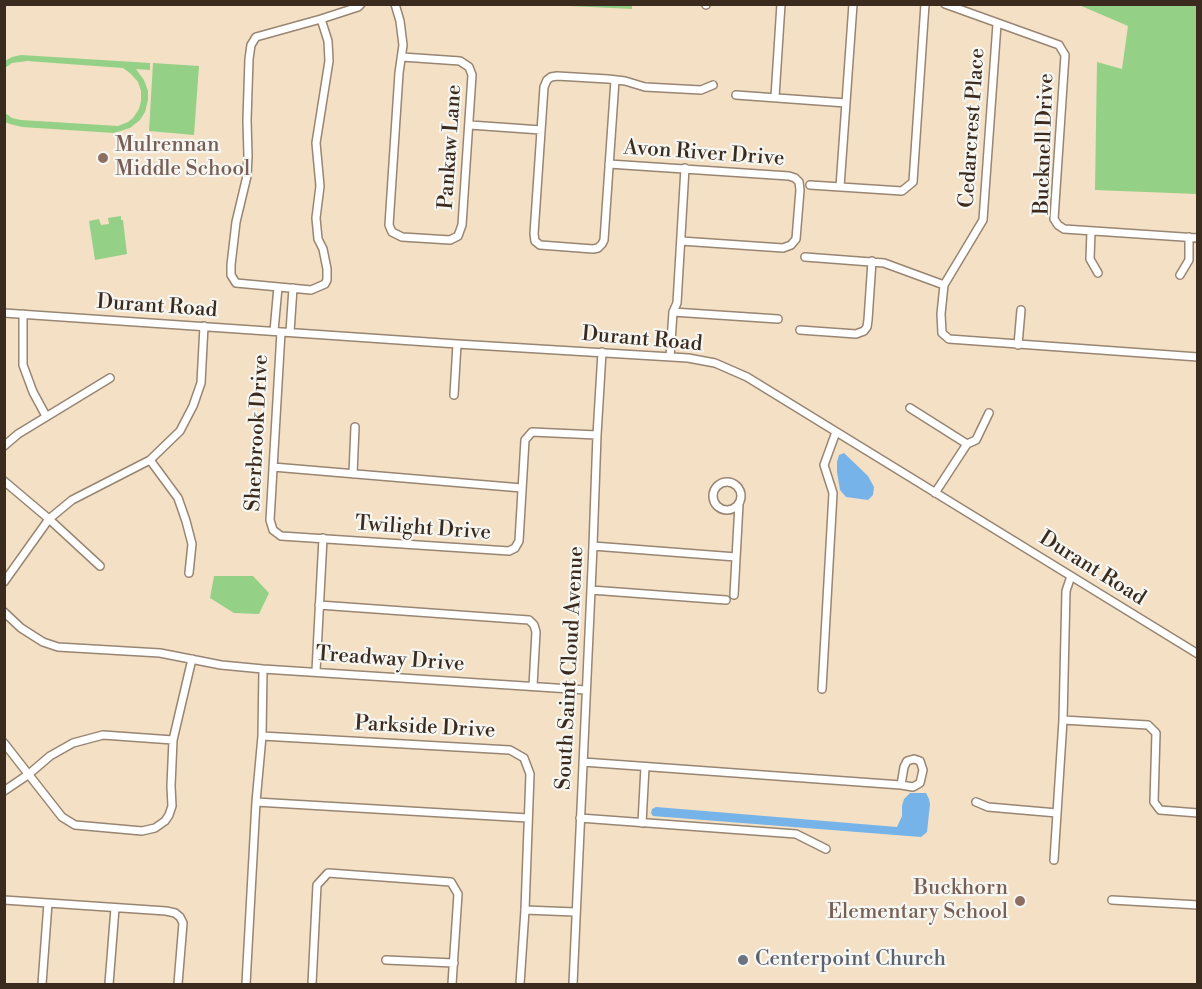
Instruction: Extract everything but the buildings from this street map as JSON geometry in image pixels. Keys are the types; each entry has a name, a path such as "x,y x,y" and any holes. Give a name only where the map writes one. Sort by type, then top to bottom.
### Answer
{"street":[{"path":"321,19 328,41 329,61 316,143 320,186 316,219 318,239 327,269 327,280 325,284 311,290 236,283 231,275 231,265 236,222 247,176 248,80 251,45 256,37 321,19 361,4"},
{"name":"Pankaw Lane","path":"394,4 400,21 403,45 399,73 389,225 392,232 402,237 450,240 458,236 462,225 472,75 469,67 460,61 402,57"},
{"path":"775,98 781,4"},
{"path":"840,187 853,4"},
{"path":"810,185 902,192 912,182 925,4"},
{"name":"Bucknell Drive","path":"945,4 1059,45 1065,55 1054,219 1058,225 1064,229 1193,237"},
{"name":"Cedarcrest Place","path":"997,24 983,220 944,285 941,331 949,339 1018,345"},
{"path":"615,80 604,240 598,248 593,249 540,245 535,241 534,234 544,87 547,80 551,77 615,80 645,87 700,90 713,85"},
{"path":"736,95 846,103"},
{"path":"470,125 541,130"},
{"name":"Avon River Drive","path":"609,164 789,176 799,182 796,239 791,245 783,248 681,241"},
{"path":"670,357 673,312 677,303 686,168"},
{"path":"1092,231 1090,259 1098,273"},
{"path":"1180,275 1189,260 1193,237"},
{"path":"805,257 884,263 944,285"},
{"path":"800,330 856,334 864,331 868,320 872,261"},
{"name":"Sherbrook Drive","path":"278,287 270,520 273,530 281,536 323,538"},
{"path":"290,332 293,288"},
{"path":"1021,310 1018,345 1197,357"},
{"path":"673,312 778,319"},
{"name":"Durant Road","path":"4,313 602,352 698,359 723,365 747,377 1197,654"},
{"path":"23,314 22,365 46,416"},
{"path":"4,582 49,519 72,500 150,460 180,431 193,406 201,383 204,326"},
{"path":"454,395 457,344"},
{"name":"South Saint Cloud Avenue","path":"573,984 602,352"},
{"path":"4,446 46,416 110,378"},
{"path":"910,408 967,444"},
{"path":"935,493 967,444 976,440 989,412"},
{"path":"353,474 355,427"},
{"name":"Twilight Drive","path":"323,538 509,551 515,548 519,541 525,440 532,432 597,435"},
{"path":"822,689 833,493 824,465 836,432"},
{"path":"150,460 178,498 186,520 192,544 189,573"},
{"path":"273,467 522,488"},
{"path":"4,481 100,566"},
{"path":"735,596 741,493 736,485 727,482 715,489 715,502 721,509 734,509 739,504"},
{"path":"316,671 323,538"},
{"path":"593,546 736,557"},
{"path":"1054,860 1063,720 1066,591 1071,576"},
{"path":"591,590 726,600"},
{"path":"319,605 529,620 536,632 533,686"},
{"name":"Treadway Drive","path":"4,612 21,628 43,642 58,647 160,653 221,665 263,669 586,690"},
{"path":"4,743 62,817 75,825 151,830 163,824 171,811 173,740 192,659"},
{"path":"246,984 262,736 263,669"},
{"path":"1063,720 1148,725 1156,733 1154,802 1160,810 1197,813"},
{"path":"4,791 30,774 50,756 73,743 103,735 173,740"},
{"name":"Parkside Drive","path":"262,736 510,750 524,758 530,774 520,984"},
{"path":"583,762 901,784"},
{"path":"642,823 645,767"},
{"path":"256,802 528,818"},
{"path":"976,802 988,807 1057,813"},
{"path":"580,818 796,834 826,849"},
{"path":"312,984 317,885 328,873 451,882 458,894 452,984"},
{"path":"4,900 171,912 180,917 183,928 178,984"},
{"path":"1112,900 1197,905"},
{"path":"42,984 48,903"},
{"path":"109,984 116,908"},
{"path":"525,910 575,912"},
{"path":"386,960 454,963"}],"green space":[{"path":"550,5 632,5 632,9"},
{"path":"1079,5 1197,5 1197,194 1095,190 1097,62 1122,69 1128,26"},
{"path":"21,55 150,63 150,70 136,69 148,91 145,112 140,120 130,128 114,133 22,127 5,122 5,113 21,120 118,126 133,118 141,101 138,82 123,68 27,61 12,63 5,68 5,61"},
{"path":"153,63 199,66 194,135 149,131"},
{"path":"121,216 127,254 95,260 89,221 99,219 101,225 109,224 108,218"},
{"path":"214,576 253,576 269,593 259,614 234,613 210,598"}],"water":[{"path":"844,453 868,476 874,487 873,495 868,500 846,497 840,490 837,462 839,455"},
{"path":"910,793 926,793 929,799 927,832 921,837 653,816 651,813 656,807 897,827 902,816 904,799"}],"place":[{"name":"Mulrennan Middle School","path":"103,158"},
{"name":"Buckhorn Elementary School","path":"1020,901"},
{"name":"Centerpoint Church","path":"743,960"}]}
